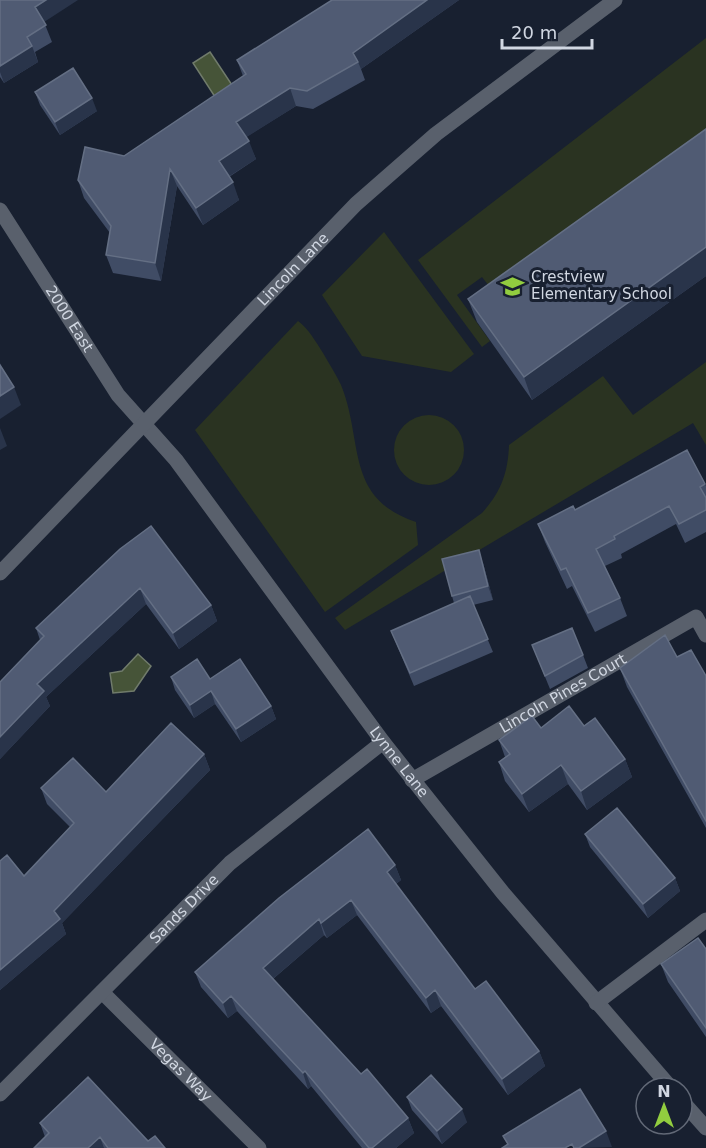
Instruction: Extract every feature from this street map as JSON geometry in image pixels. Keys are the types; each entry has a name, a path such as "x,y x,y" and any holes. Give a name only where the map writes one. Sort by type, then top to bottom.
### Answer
{"street":[{"name":"Lincoln Lane","path":"0,573 356,204 406,158 615,0"},
{"name":"2000 East","path":"0,210 118,395 143,423"},
{"name":"Lynne Lane","path":"143,423 176,460 412,780 502,893 661,1076"},
{"name":"Lincoln Pines Court","path":"412,780 696,617 706,635"},
{"name":"Sands Drive","path":"0,1094 241,853 383,742"},
{"path":"597,1003 706,920"},
{"name":"Vegas Way","path":"102,992 259,1148"},
{"path":"694,1114 706,1128"}],"shaded area":[{"path":"706,38 706,158 503,304 482,277 457,295 490,341 482,347 418,260"},
{"path":"210,52 234,88 217,100 193,63"},
{"path":"384,232 474,354 451,372 362,356 322,295"},
{"path":"298,321 315,340 341,385 348,406 360,466 367,483 377,498 393,512 416,522 418,545 325,612 195,430"},
{"path":"706,362 706,445 693,423 345,630 335,618 482,513 499,490 507,464 509,445 603,376 633,415"},
{"path":"429,415 448,421 458,431 464,450 458,469 448,479 429,485 410,479 400,469 394,450 400,431 410,421"},
{"path":"138,654 151,666 134,691 113,693 110,673 122,671"}],"building":[{"path":"0,0 46,0 35,7 46,25 27,37 32,46 0,66"},
{"path":"332,0 427,0 353,53 358,62 307,91 290,88 236,122 249,141 219,161 233,182 196,208 170,169 155,263 106,255 111,226 78,180 85,147 124,156 246,74 237,60"},
{"path":"73,68 92,98 55,122 35,92"},
{"path":"706,129 706,247 524,377 468,299"},
{"path":"0,365 14,387 0,396"},
{"path":"687,450 705,484 700,487 706,498 706,510 679,524 669,506 614,536 615,539 596,549 620,598 588,613 566,568 561,570 538,524 573,506 575,510"},
{"path":"151,526 211,605 173,633 140,588 37,684 44,691 0,737 0,682 44,636 36,628 120,549"},
{"path":"479,550 488,586 452,596 442,559"},
{"path":"470,596 488,639 410,673 391,631"},
{"path":"572,628 583,655 545,676 532,645"},
{"path":"665,635 677,657 691,650 706,676 706,821 620,668"},
{"path":"197,659 210,679 240,659 271,706 236,729 211,691 190,705 171,677"},
{"path":"569,706 584,726 595,718 625,759 581,791 561,765 522,794 499,762 510,754 499,740 532,716 541,728"},
{"path":"171,723 204,754 54,911 60,919 0,970 0,861 7,855 24,876 74,823 41,788 73,758 106,792"},
{"path":"617,808 675,878 643,904 585,834"},
{"path":"368,829 395,865 387,872 475,989 486,981 539,1051 502,1079 435,990 426,998 351,900 321,923 319,919 263,968 361,1074 367,1069 408,1118 372,1148 369,1148 305,1071 303,1073 231,996 223,1003 195,972 279,898"},
{"path":"698,938 706,949 706,1028 661,964"},
{"path":"431,1075 462,1109 437,1131 407,1097"},
{"path":"88,1077 148,1141 155,1136 165,1148 108,1148 100,1137 88,1148 34,1148 49,1133 40,1123"},
{"path":"580,1089 606,1131 579,1148 574,1148 572,1144 565,1148 502,1148 508,1144 503,1136"}],"place":[{"name":"Crestview Elementary School","path":"513,286"}]}
